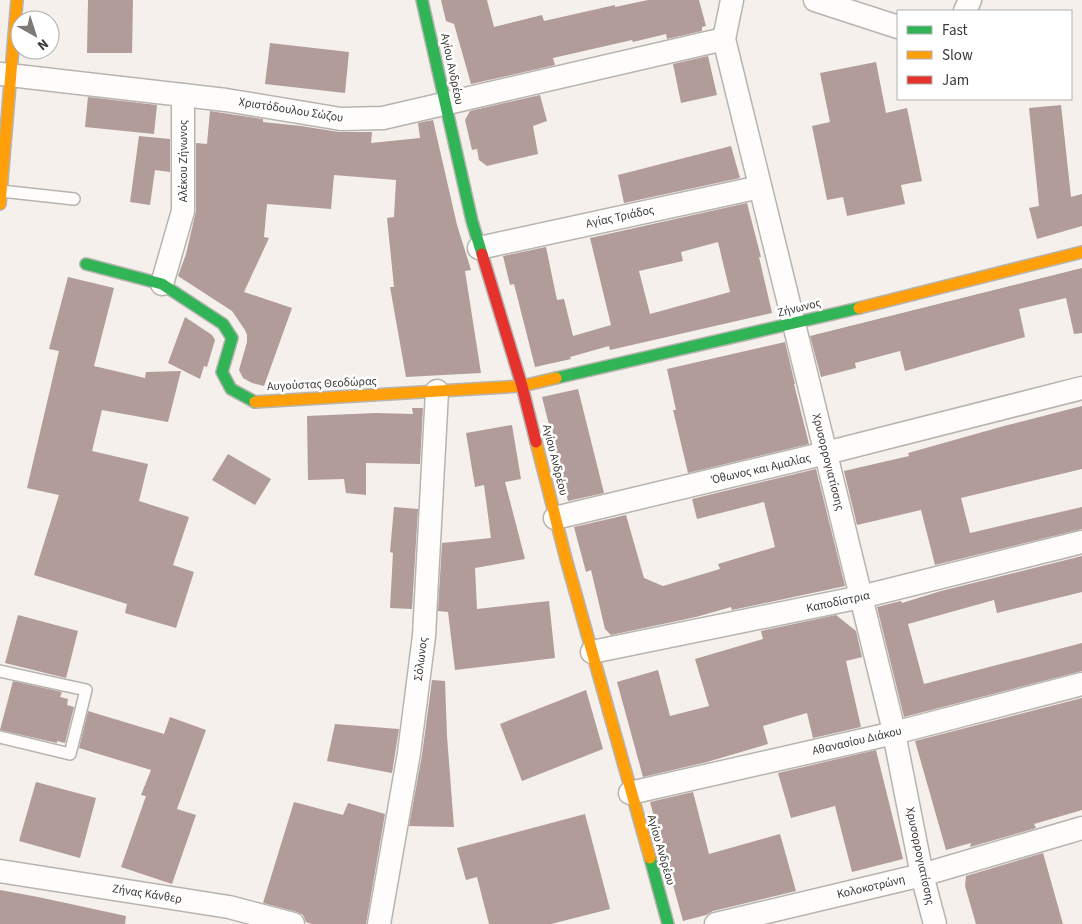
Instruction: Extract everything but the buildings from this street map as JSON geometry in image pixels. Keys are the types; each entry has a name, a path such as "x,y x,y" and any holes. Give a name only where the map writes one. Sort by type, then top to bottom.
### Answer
{"street":[{"path":"0,204 5,75 17,0"},
{"name":"Αγίου Ανδρέου","path":"422,0 479,248 522,386 555,518 630,794 668,924"},
{"name":"Χρυσορρογιατίσσης","path":"732,0 724,39 894,733 922,875 935,924"},
{"path":"814,0 897,27"},
{"name":"Χριστόδουλου Σώζου","path":"5,75 226,100 341,119 383,118 724,39"},
{"name":"Αλέκου Ζήνωνος","path":"162,284 183,211 182,95"},
{"name":"Αγίας Τριάδος","path":"479,248 760,187"},
{"name":"Ζήνωνος","path":"522,386 794,324 1082,252"},
{"name":"Αυγούστας Θεοδώρας","path":"86,264 162,284 223,324 232,338 222,372 231,389 255,402 522,386"},
{"name":"Όθωνος και Αμαλίας","path":"555,518 826,453 1082,388"},
{"name":"Σόλωνος","path":"379,924 409,753 424,636 437,391"},
{"name":"Καποδίστρια","path":"592,652 861,597 1082,542"},
{"name":"Αθανασίου Διάκου","path":"630,794 894,733 1082,684"},
{"name":"Κολοκοτρώνη","path":"716,924 922,875 1082,828"},
{"name":"Ζήνας Κάνθερ","path":"0,871 228,907 293,924"}],"lane":[{"path":"1,191 74,198"},
{"path":"0,671 86,690 70,754 0,737"}],"traffic: fast":[{"path":"422,0 472,221 482,254"},
{"path":"86,264 162,284 223,324 232,338 222,372 231,389 255,402"},
{"path":"556,378 859,308"},
{"path":"650,858 668,924"}],"traffic: slow":[{"path":"0,204 17,0"},
{"path":"859,308 1082,252"},
{"path":"255,402 522,386 556,378"},
{"path":"536,442 566,559 650,858"}],"traffic: jam":[{"path":"482,254 522,386 536,442"}]}
